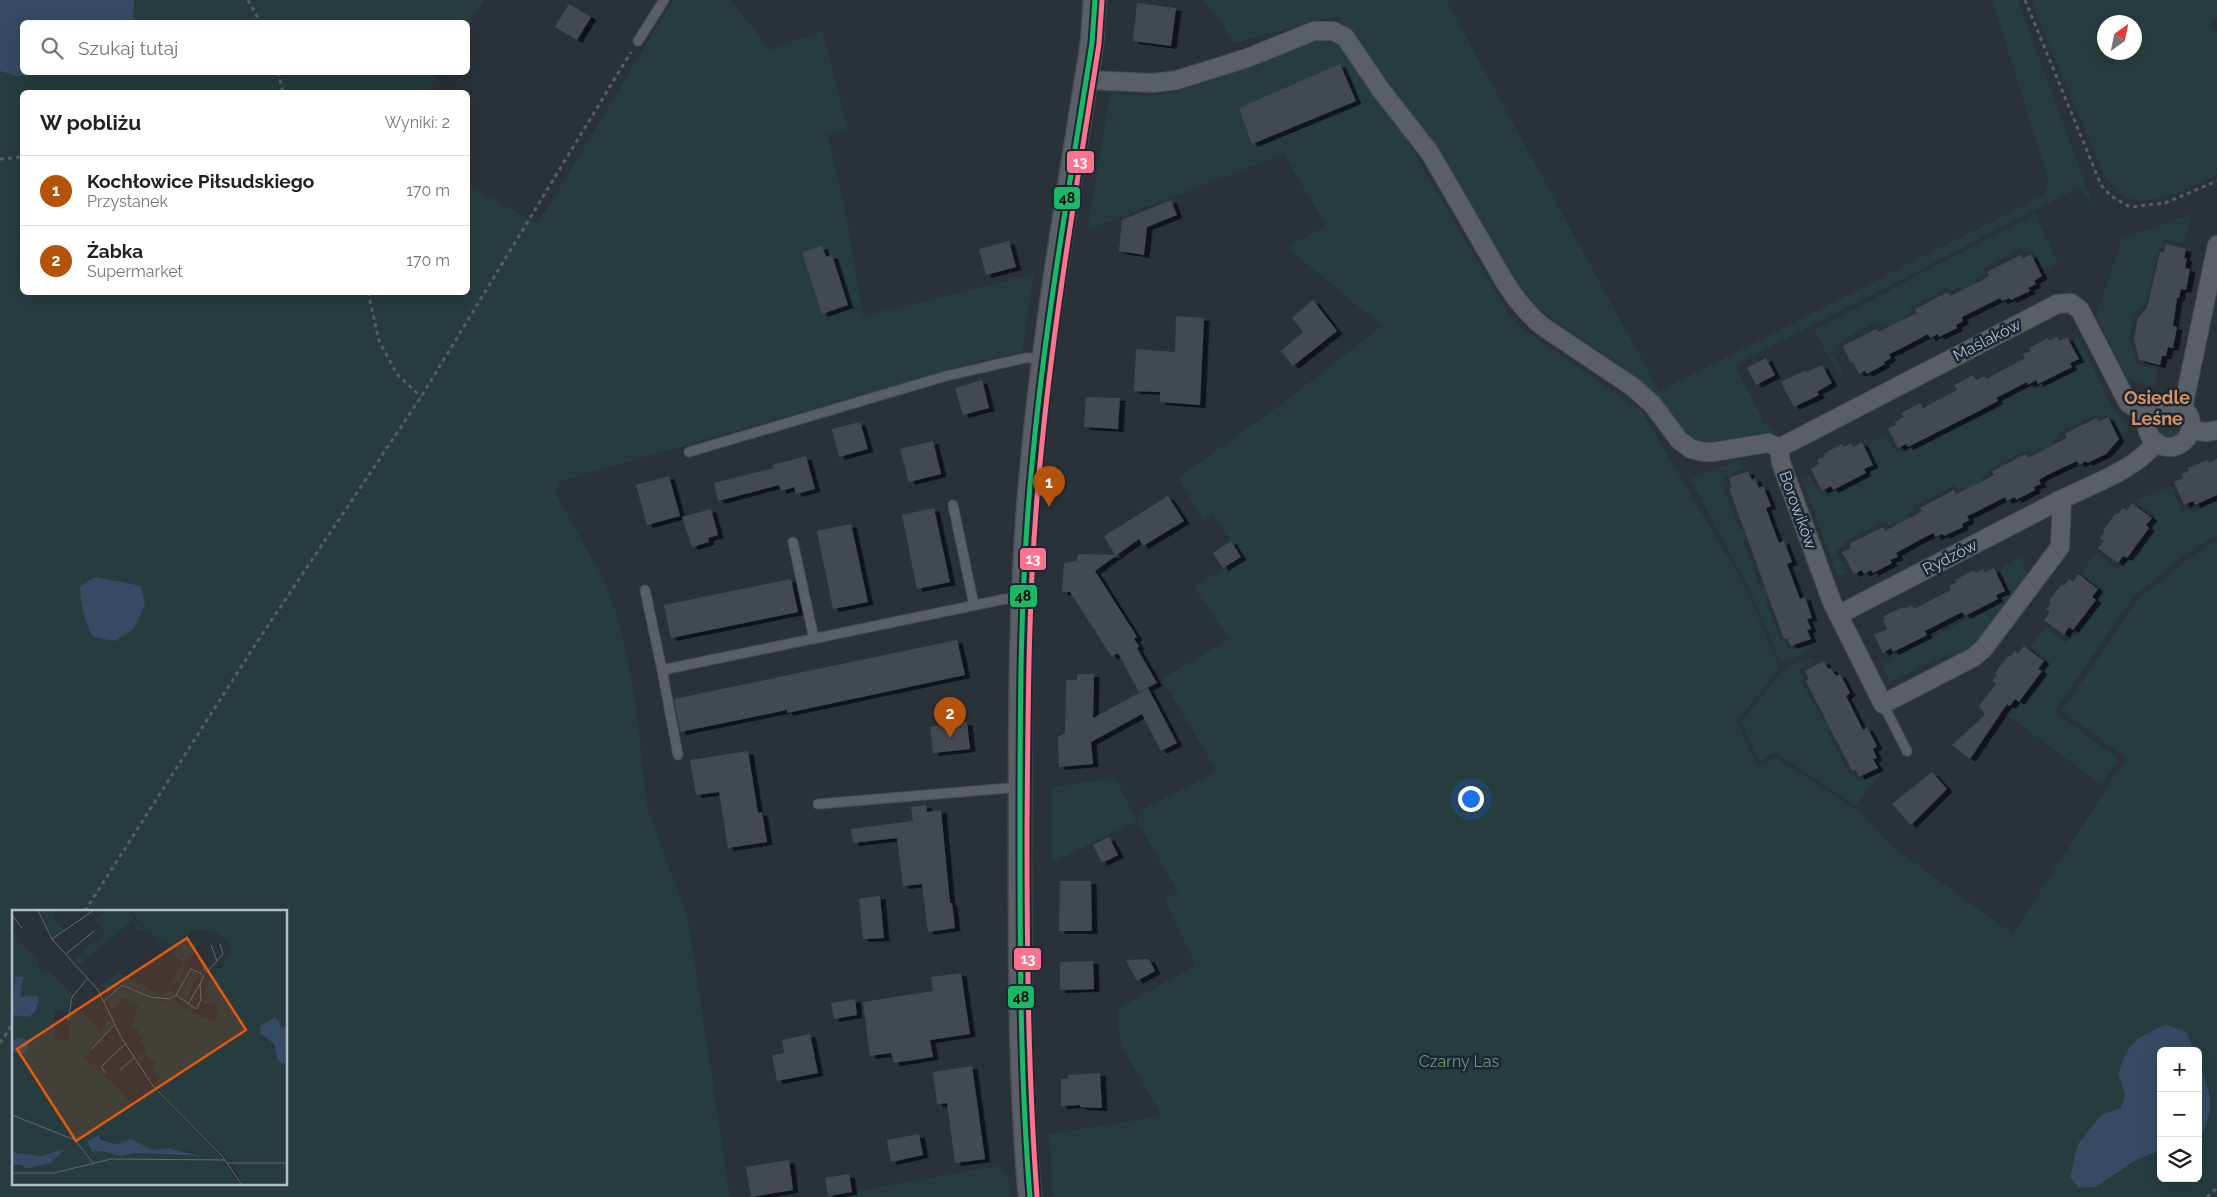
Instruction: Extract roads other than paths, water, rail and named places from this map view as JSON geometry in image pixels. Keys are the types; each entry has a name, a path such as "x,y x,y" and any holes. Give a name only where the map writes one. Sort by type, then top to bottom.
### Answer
{"street":[{"path":"1030,1197 1024,1100 1021,1000 1020,787 1024,599 1032,464 1045,358 1086,80 1095,0"},
{"name":"Borowików","path":"1086,80 1153,83 1178,80 1247,58 1314,31 1334,31 1345,37 1381,90 1430,152 1471,226 1519,304 1542,326 1633,387 1654,405 1679,440 1691,449 1713,452 1768,443 1779,448 1781,463 1838,614 1883,704"},
{"path":"2183,408 2217,245"},
{"name":"Maślaków","path":"1779,448 2057,304 2071,303 2080,310 2128,403 2149,416"},
{"path":"2167,403 2183,408 2188,414 2190,430 2186,439 2179,444 2162,446 2149,435 2147,427 2149,416 2158,406 2167,403"},
{"path":"2190,430 2207,432 2217,430"},
{"path":"1883,704 1974,657 1984,648 2060,547 2062,499 2134,463 2147,454 2156,442"},
{"name":"Rydzów","path":"1838,614 2062,499"}],"lane":[{"path":"638,41 664,0"},
{"path":"689,452 946,376 1025,358 1045,358"},
{"path":"953,505 974,605"},
{"path":"793,542 814,639"},
{"path":"645,590 678,755"},
{"path":"662,670 974,605 1005,599 1024,599"},
{"name":"Borowików","path":"1883,704 1907,751"},
{"path":"818,804 1020,787"}],"water":[{"path":"0,0 134,0 133,20 20,20 20,75 32,75 16,76 0,71"},
{"path":"96,577 141,586 145,605 133,630 115,641 93,637 87,625 82,606 80,586"},
{"path":"2166,1024 2187,1033 2192,1047 2157,1047 2157,1152 2134,1161 2096,1187 2079,1188 2070,1177 2078,1144 2101,1115 2121,1108 2125,1093 2118,1075 2122,1063 2134,1042"},
{"path":"2202,1072 2210,1096 2209,1112 2203,1132"}],"place":[{"name":"Kochłowice Piłsudskiego","path":"1049,507"},
{"name":"Żabka","path":"950,738"}],"district":[{"name":"Osiedle Leśne","path":"2157,407"}],"park label":[{"name":"Czarny Las","path":"1459,1061"}]}
